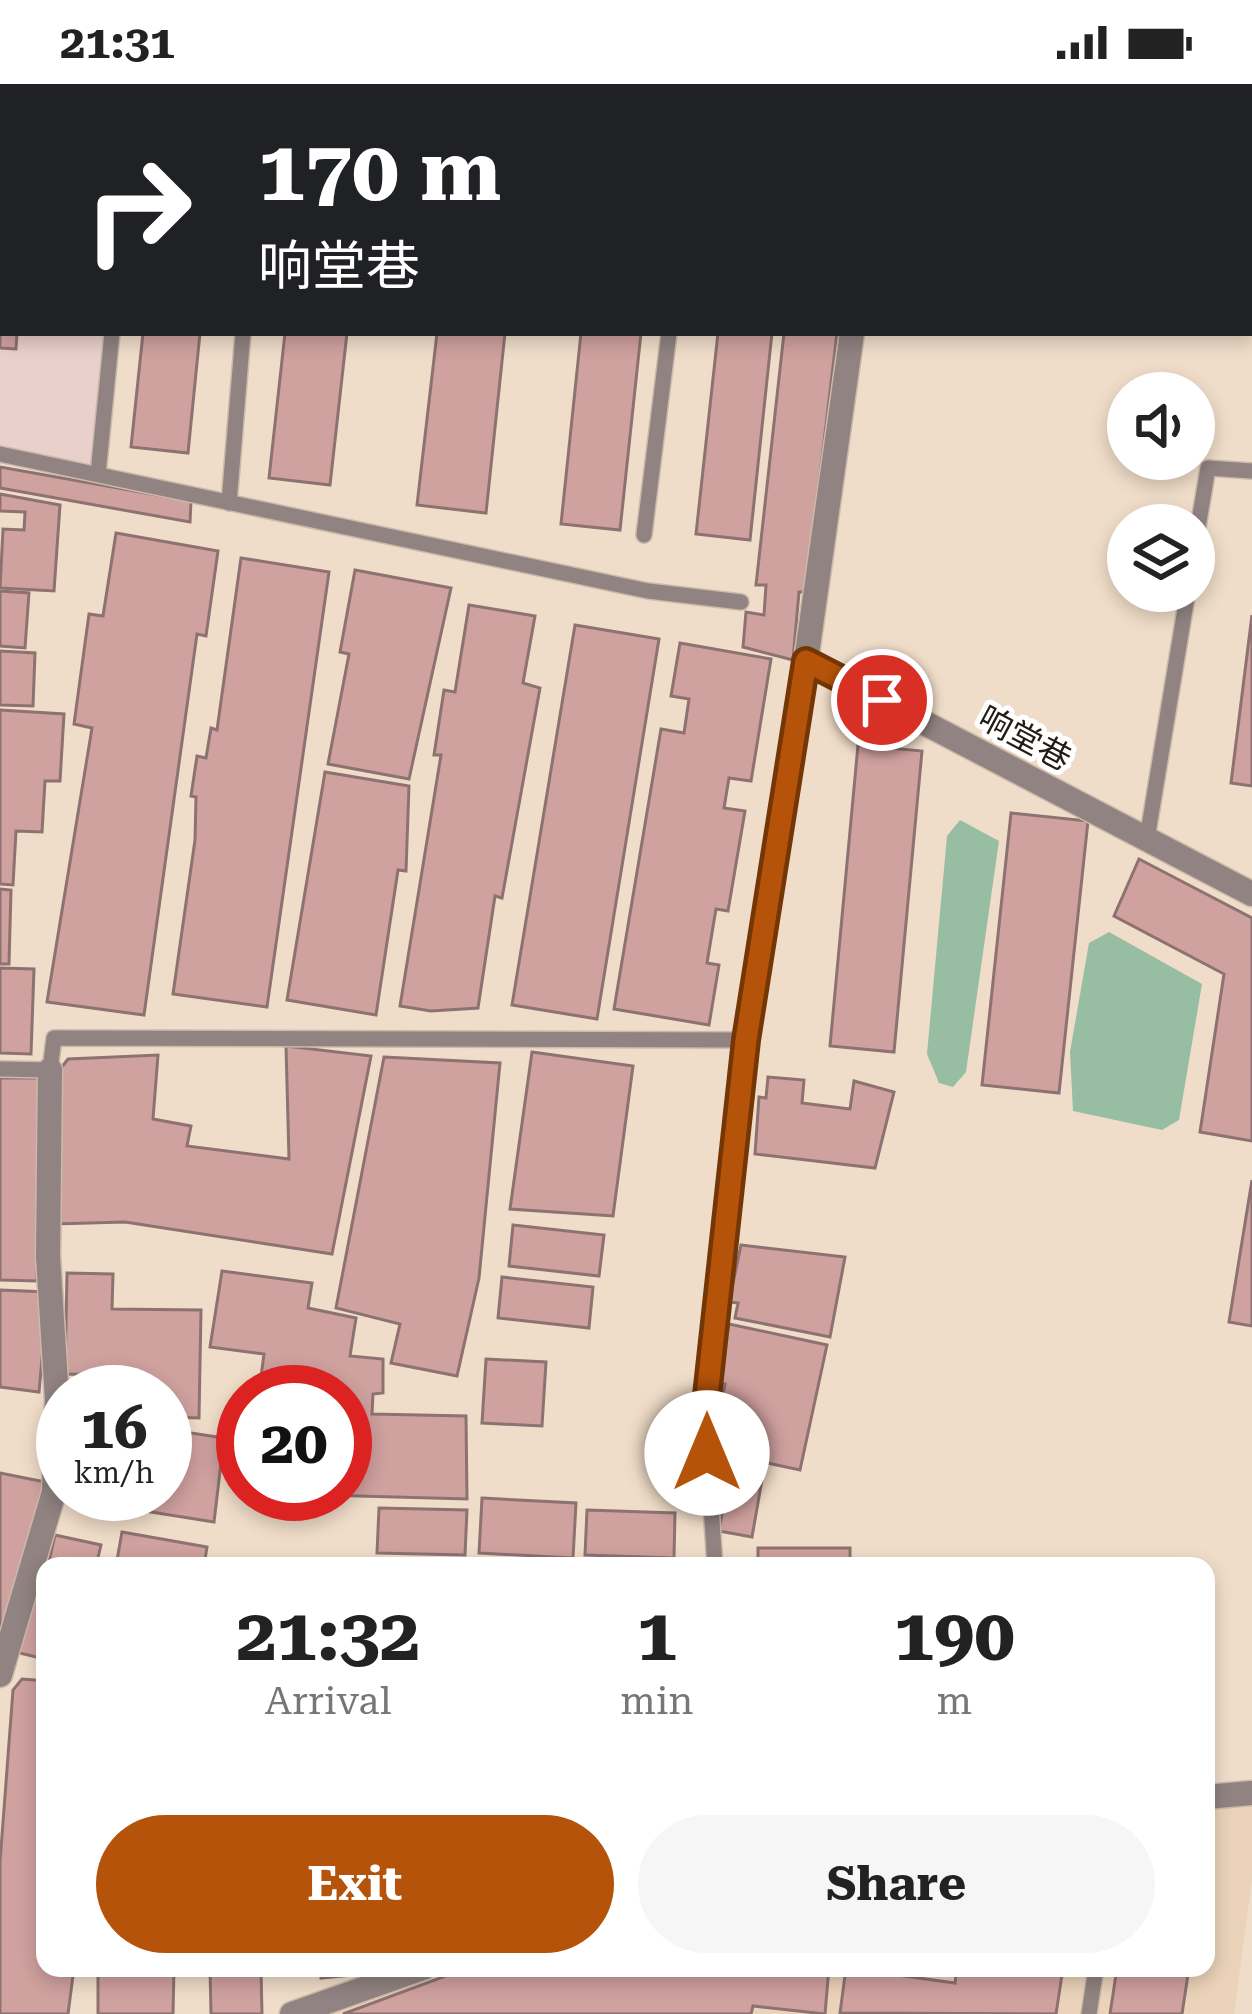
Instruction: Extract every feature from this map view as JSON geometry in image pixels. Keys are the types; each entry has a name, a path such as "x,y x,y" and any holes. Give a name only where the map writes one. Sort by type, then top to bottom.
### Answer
{"street":[{"path":"806,661 852,336"},
{"name":"响堂巷","path":"806,661 1252,894"},
{"path":"0,1675 55,1492 57,1400 48,1256 50,1070"},
{"path":"1215,1797 1252,1793"},
{"path":"292,2014 397,1977"}],"lane":[{"path":"98,474 112,336"},
{"path":"230,502 243,336"},
{"path":"644,535 669,336"},
{"path":"0,454 648,591 741,602"},
{"path":"1202,504 1208,468 1252,471"},
{"path":"1147,839 1184,612"},
{"path":"714,1557 705,1414 746,1040 806,661"},
{"path":"0,1069 50,1070 54,1038 746,1040"},
{"path":"1089,2014 1095,1977"}],"shaded area":[{"path":"17,336 106,336 92,465 0,447 0,348 16,349"},
{"path":"1252,1802 1252,1879 1234,2014 316,2014 417,1977 1215,1977 1215,1806"}],"green space":[{"path":"960,820 999,841 966,1072 953,1087 939,1083 927,1054 947,836"},
{"path":"1109,932 1202,984 1179,1120 1162,1130 1073,1111 1070,1052 1089,943"}],"building":[{"path":"0,336 17,336 16,349 0,348"},
{"path":"143,336 200,336 188,453 131,447"},
{"path":"285,336 347,336 330,485 269,478"},
{"path":"437,336 505,336 486,513 417,505"},
{"path":"581,336 641,336 620,530 561,524"},
{"path":"718,336 772,336 750,540 696,534"},
{"path":"784,336 837,336 806,592 799,592 793,660 743,647 746,612 764,615 766,585 756,585"},
{"path":"0,467 191,501 190,522 0,488"},
{"path":"0,494 60,505 54,591 0,588 3,529 24,530 25,512 0,511"},
{"path":"116,533 218,551 206,636 197,634 144,1015 47,1002 92,728 74,724 89,614 103,616"},
{"path":"241,558 329,572 267,1007 173,994 195,840 196,797 191,796 197,756 206,758 211,728 217,730"},
{"path":"355,570 451,588 409,779 328,764 349,654 340,652"},
{"path":"0,591 29,593 25,648 0,646"},
{"path":"469,605 535,616 523,683 540,688 502,898 495,896 478,1008 431,1011 400,1006 441,755 434,755 444,690 455,692"},
{"path":"1252,615 1252,786 1231,783"},
{"path":"575,625 659,639 597,1019 512,1005"},
{"path":"680,643 771,659 751,781 729,778 724,808 745,811 728,911 716,909 707,963 719,965 709,1025 614,1009 661,729 684,733 689,699 671,696"},
{"path":"0,651 35,653 33,706 0,705"},
{"path":"0,710 64,714 60,781 45,781 42,832 16,831 13,885 0,884"},
{"path":"858,745 922,751 894,1052 830,1046"},
{"path":"325,772 409,786 406,871 398,870 376,1015 287,1000"},
{"path":"1011,813 1088,821 1059,1093 982,1085"},
{"path":"1139,859 1252,918 1252,1141 1200,1132 1224,974 1114,916"},
{"path":"0,889 11,890 9,964 0,964"},
{"path":"0,968 34,969 31,1054 0,1053"},
{"path":"286,1046 371,1056 332,1254 125,1222 55,1224 58,1072 68,1059 158,1055 153,1119 191,1126 187,1146 289,1159"},
{"path":"532,1052 633,1066 613,1216 510,1209"},
{"path":"384,1057 500,1063 479,1278 457,1376 391,1363 400,1324 336,1308"},
{"path":"768,1077 804,1080 802,1103 850,1109 854,1081 894,1092 875,1168 755,1154 759,1097 766,1098"},
{"path":"0,1078 41,1078 37,1281 0,1280"},
{"path":"1252,1180 1252,1326 1229,1322"},
{"path":"513,1225 604,1235 599,1276 509,1266"},
{"path":"741,1245 845,1257 830,1337 735,1318 738,1303 729,1302"},
{"path":"222,1271 312,1283 308,1308 356,1318 350,1356 383,1359 383,1393 373,1394 372,1414 372,1365 263,1365 264,1354 210,1347"},
{"path":"67,1273 113,1274 112,1309 201,1310 199,1418 192,1418 192,1365 65,1365"},
{"path":"502,1277 593,1287 589,1328 498,1318"},
{"path":"0,1290 48,1292 36,1392 0,1387"},
{"path":"729,1324 827,1345 800,1470 711,1451 725,1384 717,1383"},
{"path":"486,1359 546,1362 542,1426 482,1423"},
{"path":"372,1414 466,1416 467,1499 372,1496"},
{"path":"192,1433 216,1437 214,1522 192,1519"},
{"path":"730,1468 763,1474 752,1537 719,1531"},
{"path":"0,1473 36,1480 36,1514 0,1641"},
{"path":"482,1498 576,1503 573,1557 479,1553"},
{"path":"379,1508 467,1510 465,1555 377,1553"},
{"path":"587,1510 675,1513 674,1557 585,1555"},
{"path":"122,1532 207,1547 205,1557 118,1557"},
{"path":"55,1535 101,1545 98,1557 50,1557"},
{"path":"758,1548 850,1548 850,1557 758,1557"},
{"path":"28,1595 36,1597 36,1657 15,1652"},
{"path":"22,1679 36,1680 36,1977 73,1977 68,2014 0,2014 0,1862 13,1690"},
{"path":"98,1977 174,1977 173,2014 98,2014"},
{"path":"210,1977 261,1977 262,2014 211,2014"},
{"path":"443,1977 828,1977 825,2014 753,2006 751,2014 343,2014"},
{"path":"845,1977 911,1977 955,1983 956,1977 1062,1977 1056,2014 840,2013"},
{"path":"1116,1977 1188,1977 1182,2014 1110,2014"}],"route":[{"path":"707,1453 705,1414 746,1040 806,661 882,700"}]}
